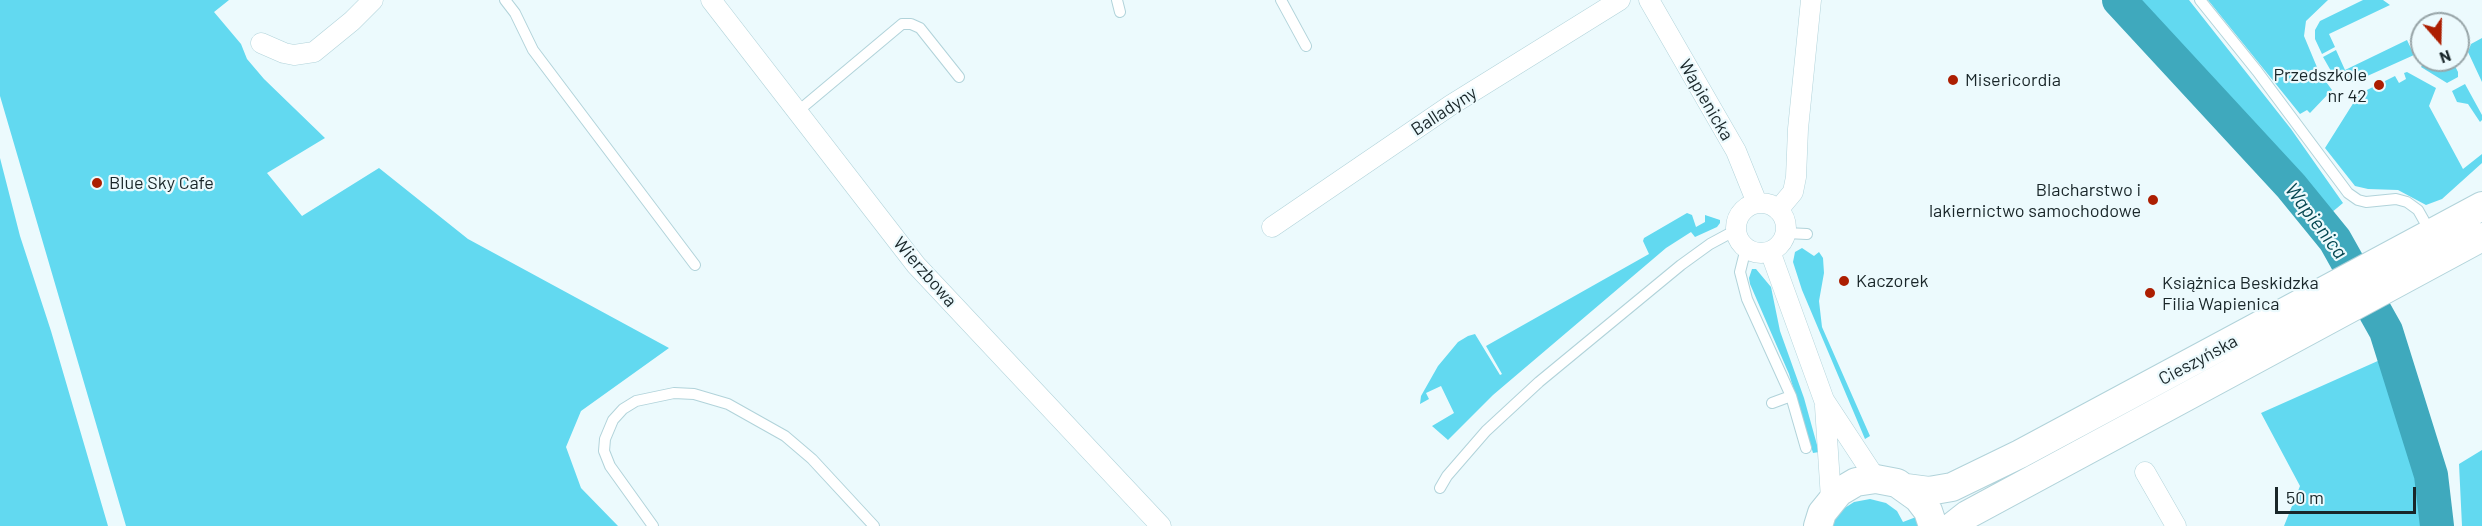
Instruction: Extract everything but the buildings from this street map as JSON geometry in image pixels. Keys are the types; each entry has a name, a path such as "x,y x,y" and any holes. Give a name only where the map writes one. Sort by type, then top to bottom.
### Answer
{"main road":[{"name":"Cieszyńska","path":"1876,479 1906,488 1929,491 1952,487 2020,454 2482,206"},
{"name":"Cieszyńska","path":"1953,526 1967,515 2482,237"},
{"path":"1818,526 1822,513 1831,499 1856,482 1876,479"},
{"path":"1906,488 1928,511 1933,526"}],"street":[{"path":"261,43 284,54 314,52 352,21 373,0"},
{"name":"Wierzbowa","path":"711,0 916,265 1161,526"},
{"name":"Balladyny","path":"1272,227 1451,105 1620,0"},
{"name":"Wapienicka","path":"1649,0 1736,151 1757,203"},
{"path":"1778,210 1793,192 1796,177 1798,129 1811,0"},
{"path":"1757,203 1772,205 1778,210 1786,224 1786,233 1778,247 1770,252 1753,252 1740,243 1736,230 1740,213 1750,205 1757,203"},
{"path":"1770,252 1824,400 1876,479"},
{"path":"1824,400 1830,454 1831,499"},
{"path":"2145,472 2176,526"}],"lane":[{"path":"506,0 533,50 694,265"},
{"path":"1117,0 1120,12"},
{"path":"1281,0 1306,46"},
{"path":"2200,0 2257,71 2348,193 2366,202 2396,199 2407,202 2418,210 2431,233"},
{"path":"797,112 902,24 911,24 920,28 959,77"},
{"path":"1440,488 1447,476 1486,431 1539,382 1680,265 1710,244 1736,230"},
{"path":"1786,233 1807,234"},
{"path":"1746,248 1740,272 1747,299 1791,396 1806,448"},
{"path":"653,526 610,465 604,451 605,439 613,420 623,409 636,401 674,393 694,394 728,404 785,436 812,459 874,526"},
{"path":"1772,403 1791,396"}],"shaded area":[{"path":"0,0 229,0 214,12 241,44 247,59 264,79 325,138 267,173 302,216 379,168 468,239 669,348 581,411 566,447 581,488 618,526 126,526 0,96"},
{"path":"2132,0 2189,0 2291,129 2343,203 2331,213 2294,178"},
{"path":"2208,0 2328,0 2306,21 2304,36 2319,72 2332,90 2310,113 2307,110 2300,114"},
{"path":"2363,0 2383,0 2390,5 2329,34 2335,47 2322,54 2315,39 2315,30 2320,21"},
{"path":"2482,38 2482,82 2470,56 2471,44"},
{"path":"2407,40 2410,46 2410,57 2354,82 2343,82 2335,78 2323,57 2336,50 2345,70"},
{"path":"2407,72 2436,88 2429,106 2463,169 2482,154 2482,163 2442,199 2426,205 2398,190 2355,186 2325,148 2359,94 2395,76 2399,83 2406,79 2404,73"},
{"path":"2429,72 2458,72 2458,77 2447,83"},
{"path":"2465,84 2482,115 2480,122 2468,104 2457,102 2452,91"},
{"path":"0,158 20,236 51,331 108,526 0,526"},
{"path":"1687,213 1692,215 1696,227 1705,222 1705,215 1720,220 1720,223 1717,227 1695,237 1691,232 1666,248 1493,395 1448,440 1432,426 1454,413 1441,386 1426,393 1429,399 1420,404 1421,396 1438,366 1458,342 1475,334 1500,375 1502,374 1486,346 1649,254 1643,241 1644,238"},
{"path":"1802,248 1814,256 1819,252 1823,258 1824,273 1819,301 1822,327 1870,436 1865,439 1802,290 1793,262 1795,252"},
{"path":"1752,269 1756,269 1771,287 1780,331 1804,398 1819,452 1813,453 1789,374 1750,284"},
{"path":"2380,360 2387,373 2423,483 2427,526 2284,526 2300,486 2261,413"},
{"path":"2482,450 2482,526 2462,526 2459,464"},
{"path":"1870,499 1886,503 1897,511 1903,522 1916,517 1919,526 1831,526 1840,511 1854,502"}],"waterway":[{"name":"Wapienica","path":"2119,0 2291,186 2335,240 2386,331 2431,475 2437,526"}],"place":[{"name":"Misericordia","path":"1953,80"},
{"name":"Przedszkole nr 42","path":"2379,85"},
{"name":"Blue Sky Cafe","path":"97,183"},
{"name":"Blacharstwo i lakiernictwo samochodowe","path":"2153,200"},
{"name":"Kaczorek","path":"1844,281"},
{"name":"Książnica Beskidzka Filia Wapienica","path":"2150,293"}]}
